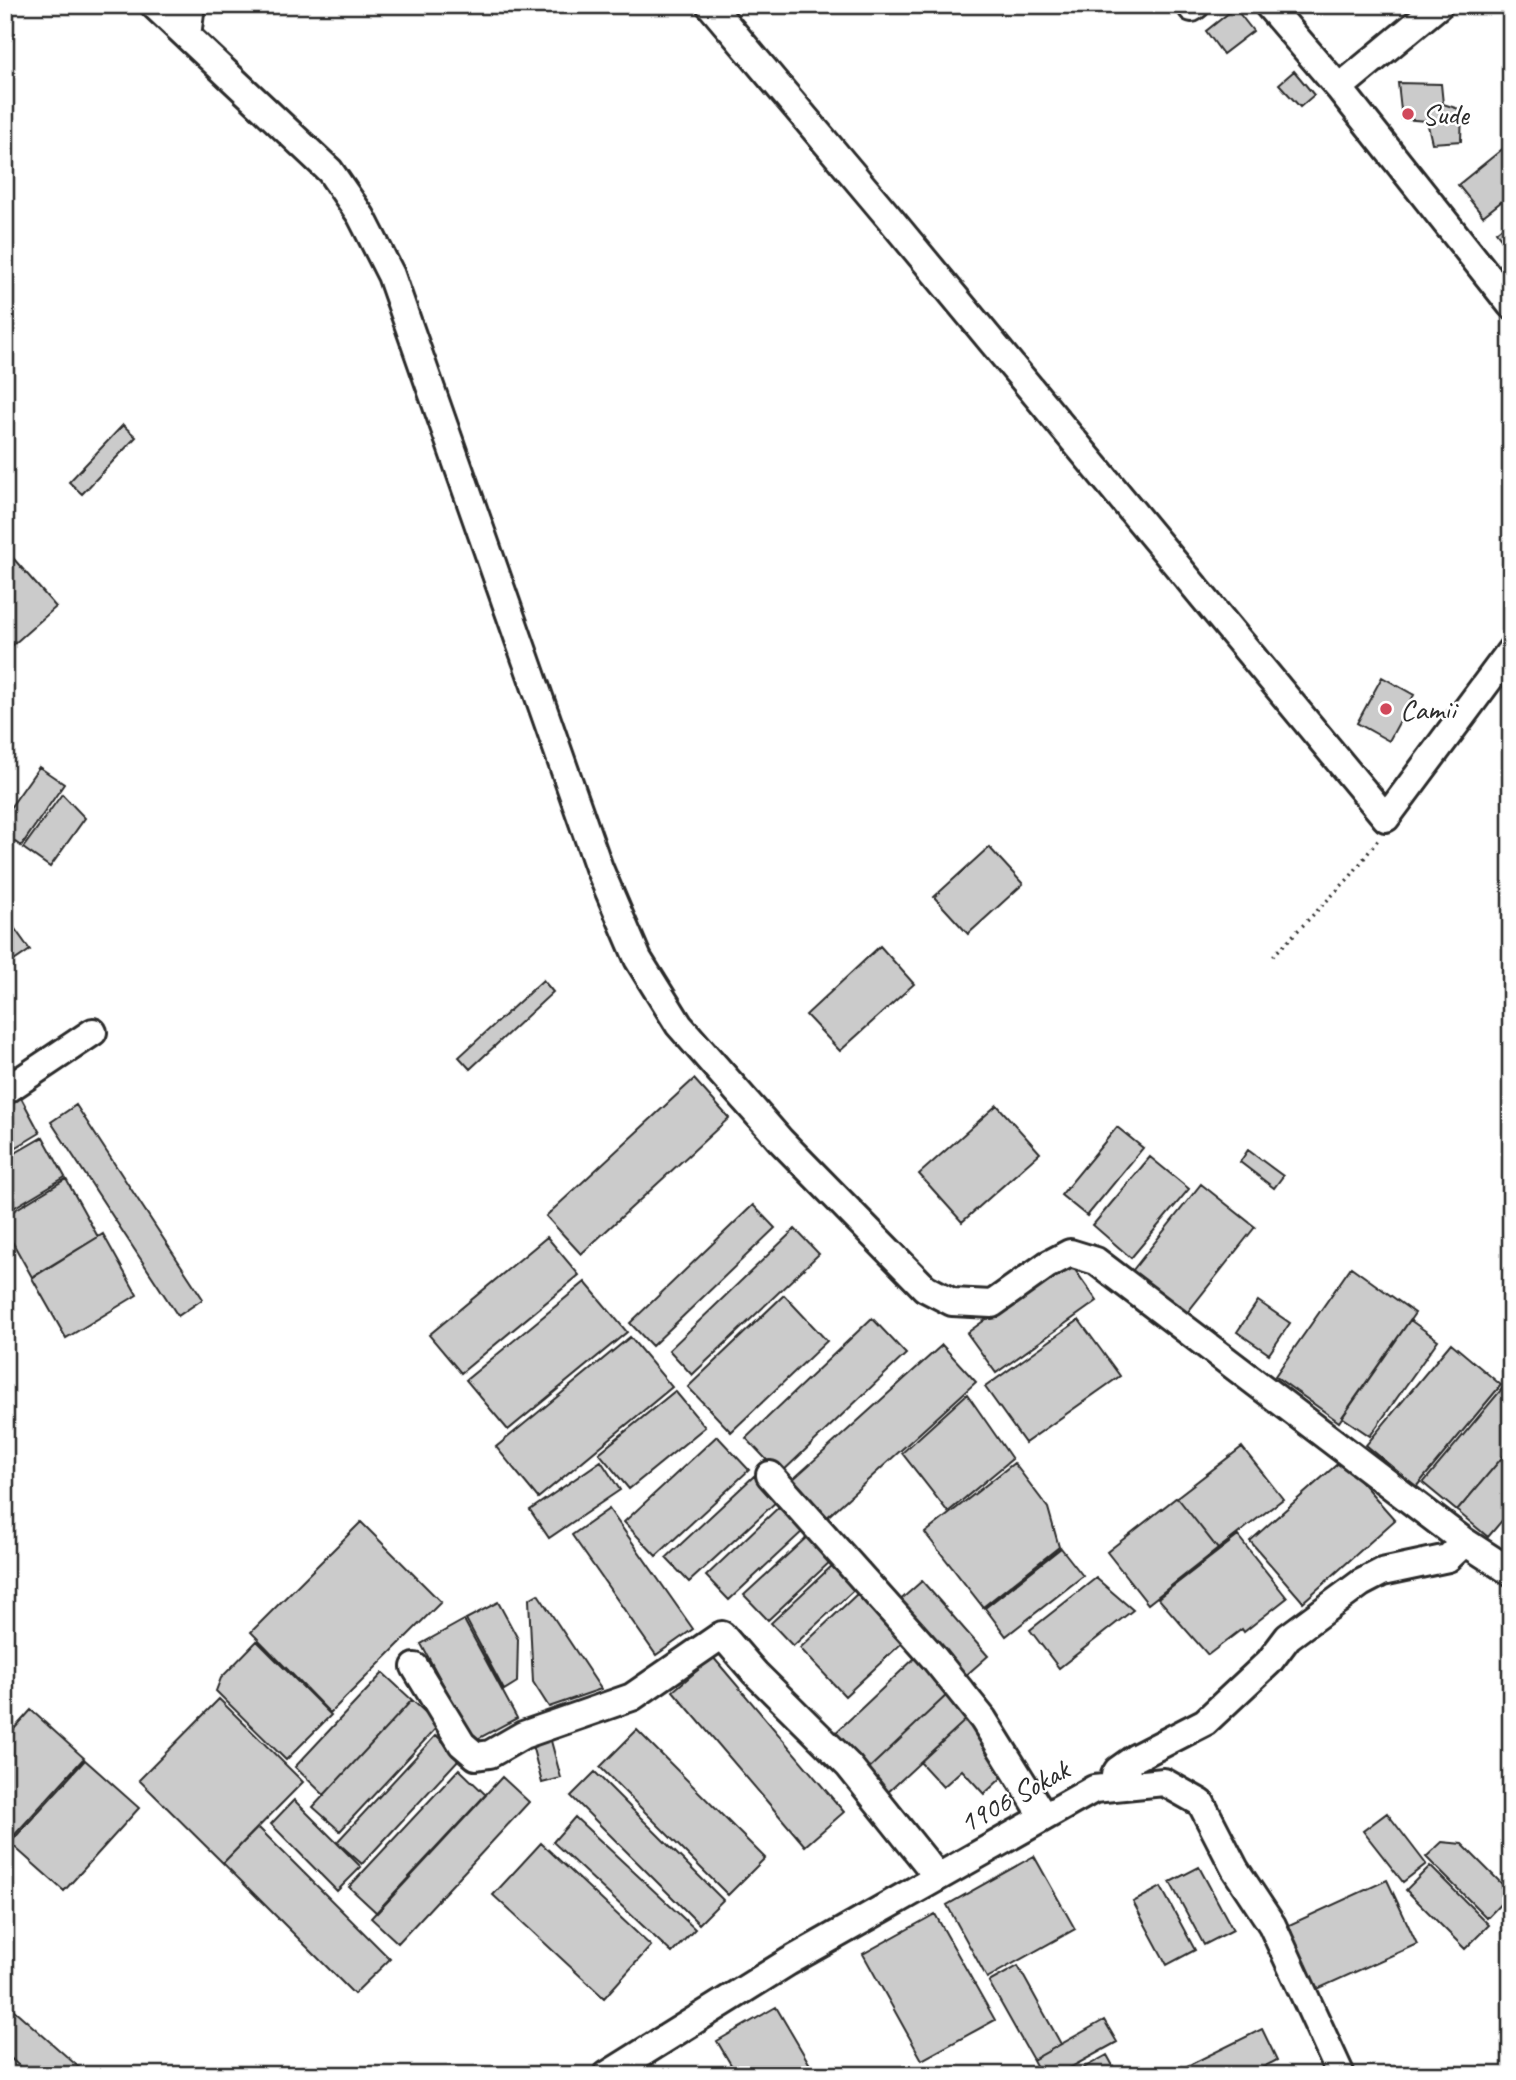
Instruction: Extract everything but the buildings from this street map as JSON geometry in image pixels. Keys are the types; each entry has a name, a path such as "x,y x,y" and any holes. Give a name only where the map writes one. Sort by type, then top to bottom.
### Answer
{"street":[{"path":"154,5 330,171 362,216 391,275 599,868 638,959 679,1025 781,1141 925,1288 952,1302 992,1304 1046,1265 1070,1253 1096,1261 1465,1542 1511,1572"},
{"path":"187,36 191,5"},
{"path":"710,5 1386,818 1511,650"},
{"path":"1268,5 1339,88 1511,305"},
{"path":"1339,88 1439,5"},
{"path":"5,1091 93,1032"},
{"path":"770,1475 934,1658 983,1719 1044,1816"},
{"path":"1116,1786 1115,1776 1118,1770 1135,1758 1205,1722 1269,1662 1288,1637 1361,1583 1382,1572 1448,1558 1465,1542"},
{"path":"415,1667 462,1744 476,1756 490,1754 523,1735 632,1697 722,1635 755,1673 849,1766 938,1877"},
{"name":"1906 Sokak","path":"607,2075 788,1962 1094,1788 1164,1782 1201,1803 1235,1869 1272,1925 1341,2075"}],"path":[{"path":"1273,956 1350,877 1380,837 1386,818"}],"place":[{"name":"Sude","path":"1408,114"},
{"name":"Camii","path":"1386,709"}]}
